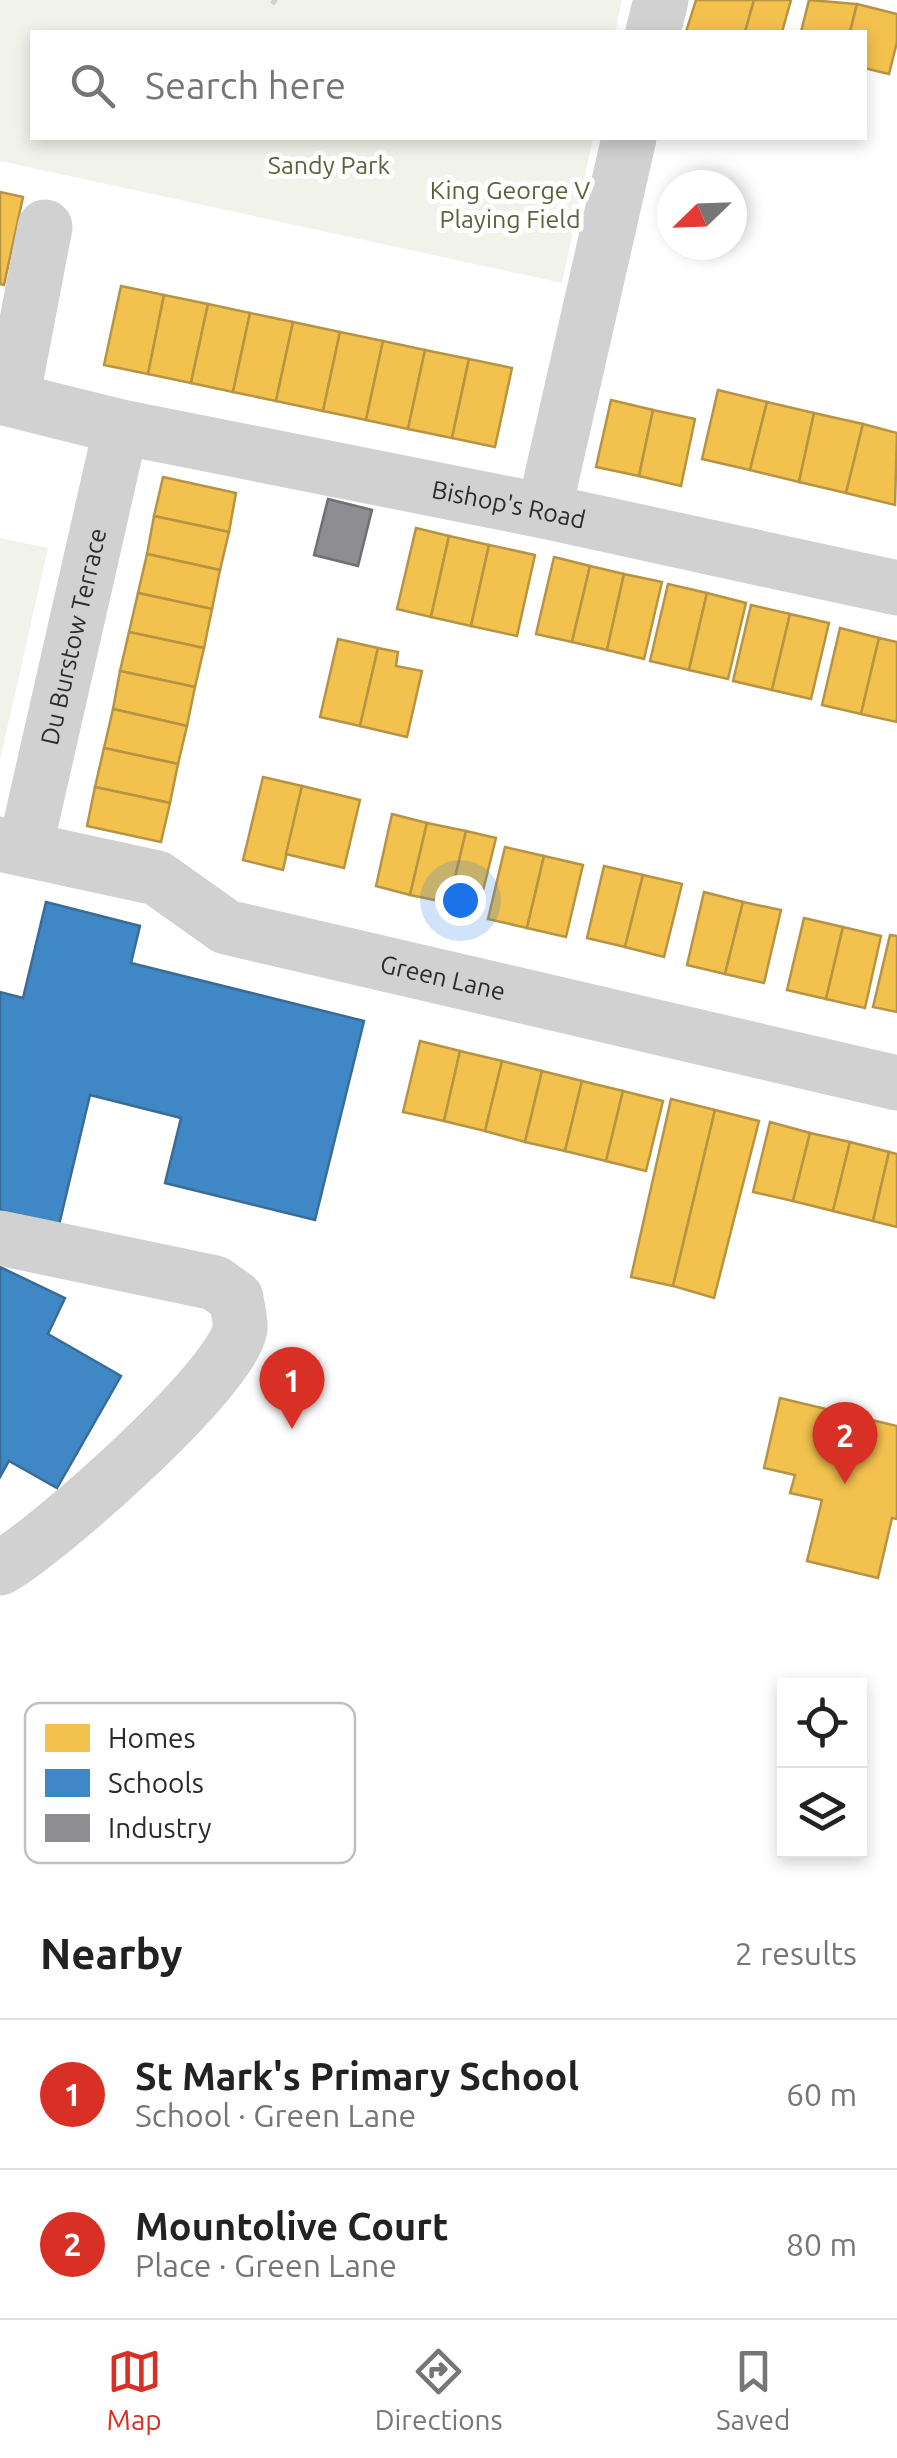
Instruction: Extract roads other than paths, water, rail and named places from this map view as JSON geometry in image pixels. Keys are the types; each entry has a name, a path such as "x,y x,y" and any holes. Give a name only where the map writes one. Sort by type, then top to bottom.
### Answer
{"street":[{"path":"654,30 661,0"},
{"path":"544,511 629,140"},
{"path":"6,398 45,227"},
{"name":"Bishop's Road","path":"6,398 121,427 544,511 897,588"},
{"name":"Du Burstow Terrace","path":"13,846 121,427"},
{"name":"Green Lane","path":"13,846 157,878 226,927 897,1083"},
{"path":"0,1238 215,1283 236,1298 240,1329 220,1366 153,1439 30,1552 0,1568"}],"place":[{"name":"St Mark's Primary School","path":"292,1429"},
{"name":"Mountolive Court","path":"845,1484"}],"park label":[{"name":"Sandy Park","path":"329,165"},
{"name":"King George V Playing Field","path":"510,204"}]}
